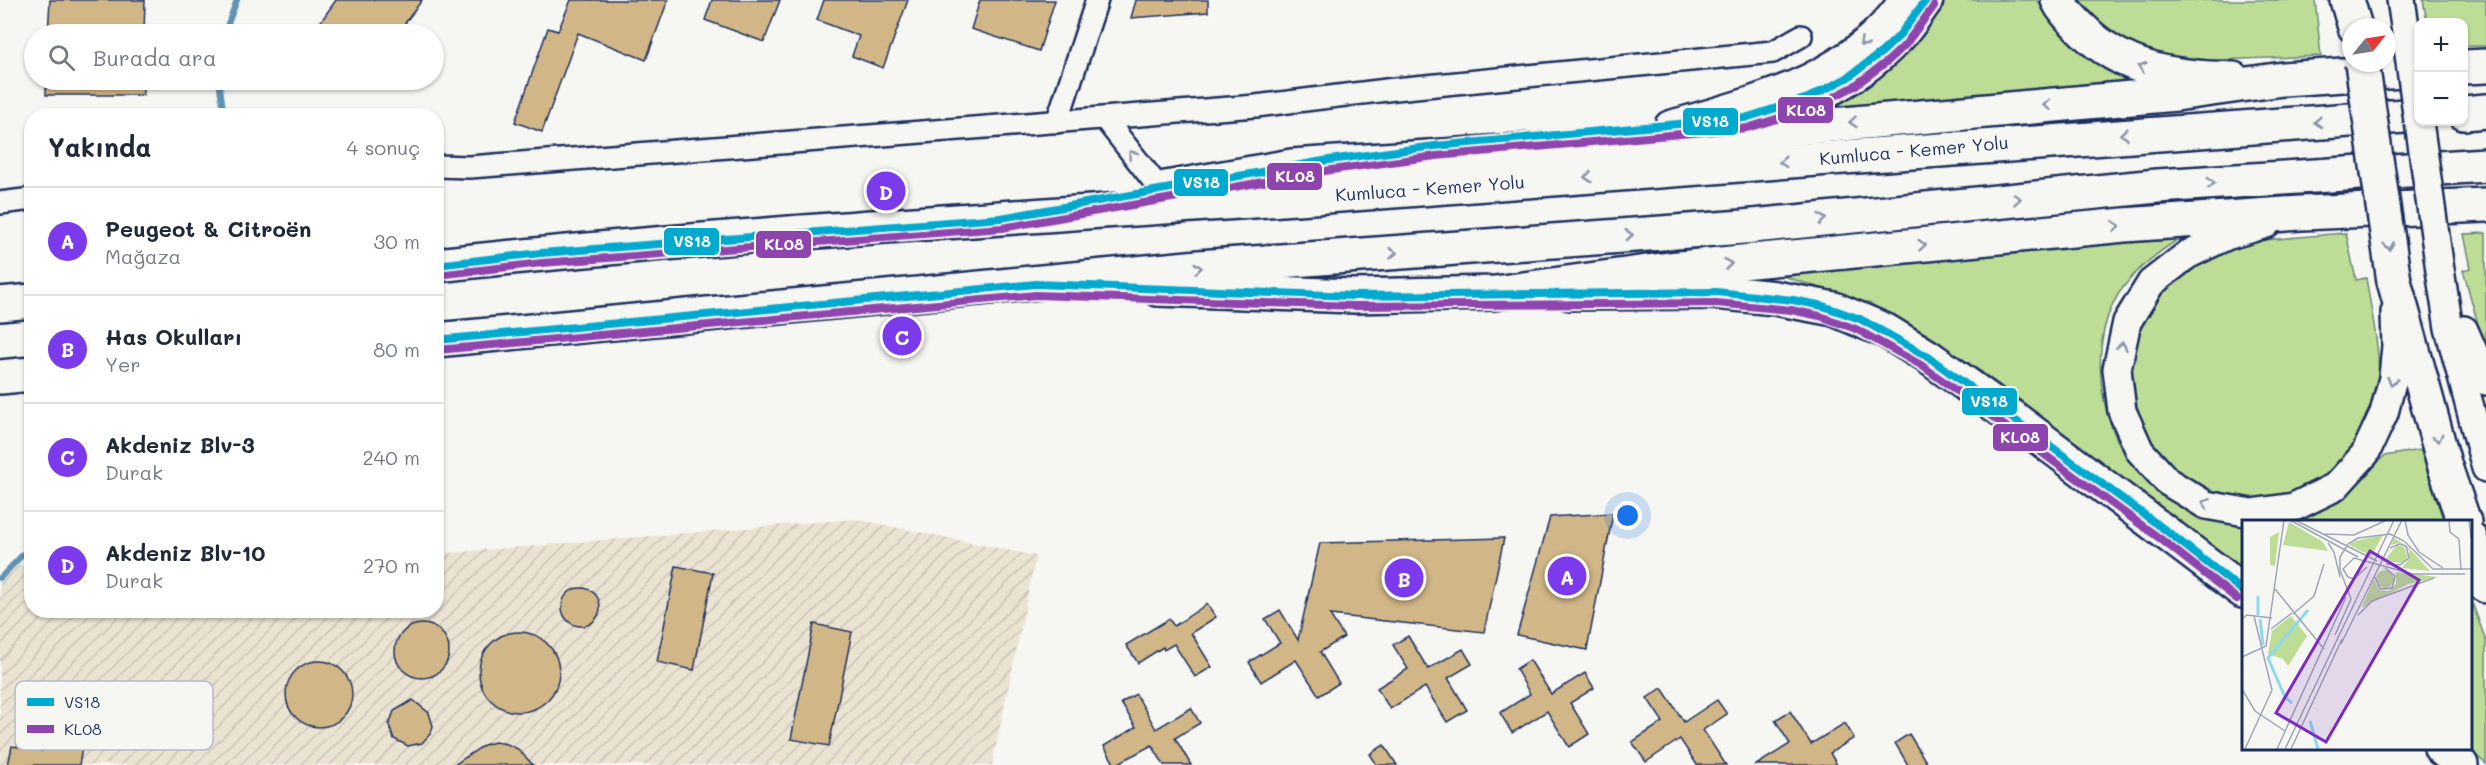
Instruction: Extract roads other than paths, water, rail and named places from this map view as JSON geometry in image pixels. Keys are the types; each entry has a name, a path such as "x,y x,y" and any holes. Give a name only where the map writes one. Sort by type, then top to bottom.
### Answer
{"main road":[{"path":"1292,166 1435,146 1745,118 1778,111 1807,100 1862,70 1899,36 1926,0"},
{"path":"2058,0 2063,11 2095,43 2124,61 2151,70 2204,78 2283,80"},
{"path":"2346,0 2353,18"},
{"path":"2468,67 2486,66"},
{"name":"Kumluca - Kemer Yolu","path":"1001,218 1292,166 1611,145 2176,94 2283,80 2414,70"},
{"path":"2363,72 2394,281 2445,467 2463,520"},
{"path":"2468,113 2486,111"},
{"name":"Kumluca - Kemer Yolu","path":"1001,218 1635,174 2145,133 2414,116"},
{"path":"444,339 1199,267 1743,227 2157,186 2486,165"},
{"path":"1495,293 1681,268 2124,225 2301,213 2486,206"},
{"path":"444,264 553,252 1001,218"},
{"path":"1036,284 1354,296 1716,292 1775,298 1834,309 1886,331 1927,356 2158,525 2242,590"},
{"path":"0,304 24,302"},
{"path":"0,377 24,375"},
{"path":"2471,544 2486,586"},
{"path":"2443,750 2461,765"}],"street":[{"path":"1057,122 1097,0"},
{"path":"1669,125 1789,88 1828,68 1856,50 1880,28 1903,0"},
{"path":"2355,0 2356,18"},
{"path":"2401,0 2414,87"},
{"path":"444,166 470,167 1256,106 1395,89 1773,52 1801,36"},
{"path":"1105,119 1160,189"},
{"path":"2420,126 2451,337 2486,468"},
{"path":"0,203 24,200"},
{"path":"2301,213 2226,236 2187,255 2151,283 2127,322 2117,369 2122,411 2140,451 2168,482 2206,505 2251,513 2294,507 2335,487 2365,454 2384,413 2393,378 2396,346 2394,281"},
{"path":"2440,270 2486,381"}],"waterway":[{"path":"228,24 237,0"},
{"path":"220,90 223,108"},
{"path":"0,578 24,553"}],"place":[{"name":"Akdeniz Blv-10","path":"886,191"},
{"name":"Akdeniz Blv-3","path":"902,336"},
{"name":"Peugeot & Citroën","path":"1567,576"},
{"name":"Has Okulları","path":"1404,578"}]}
